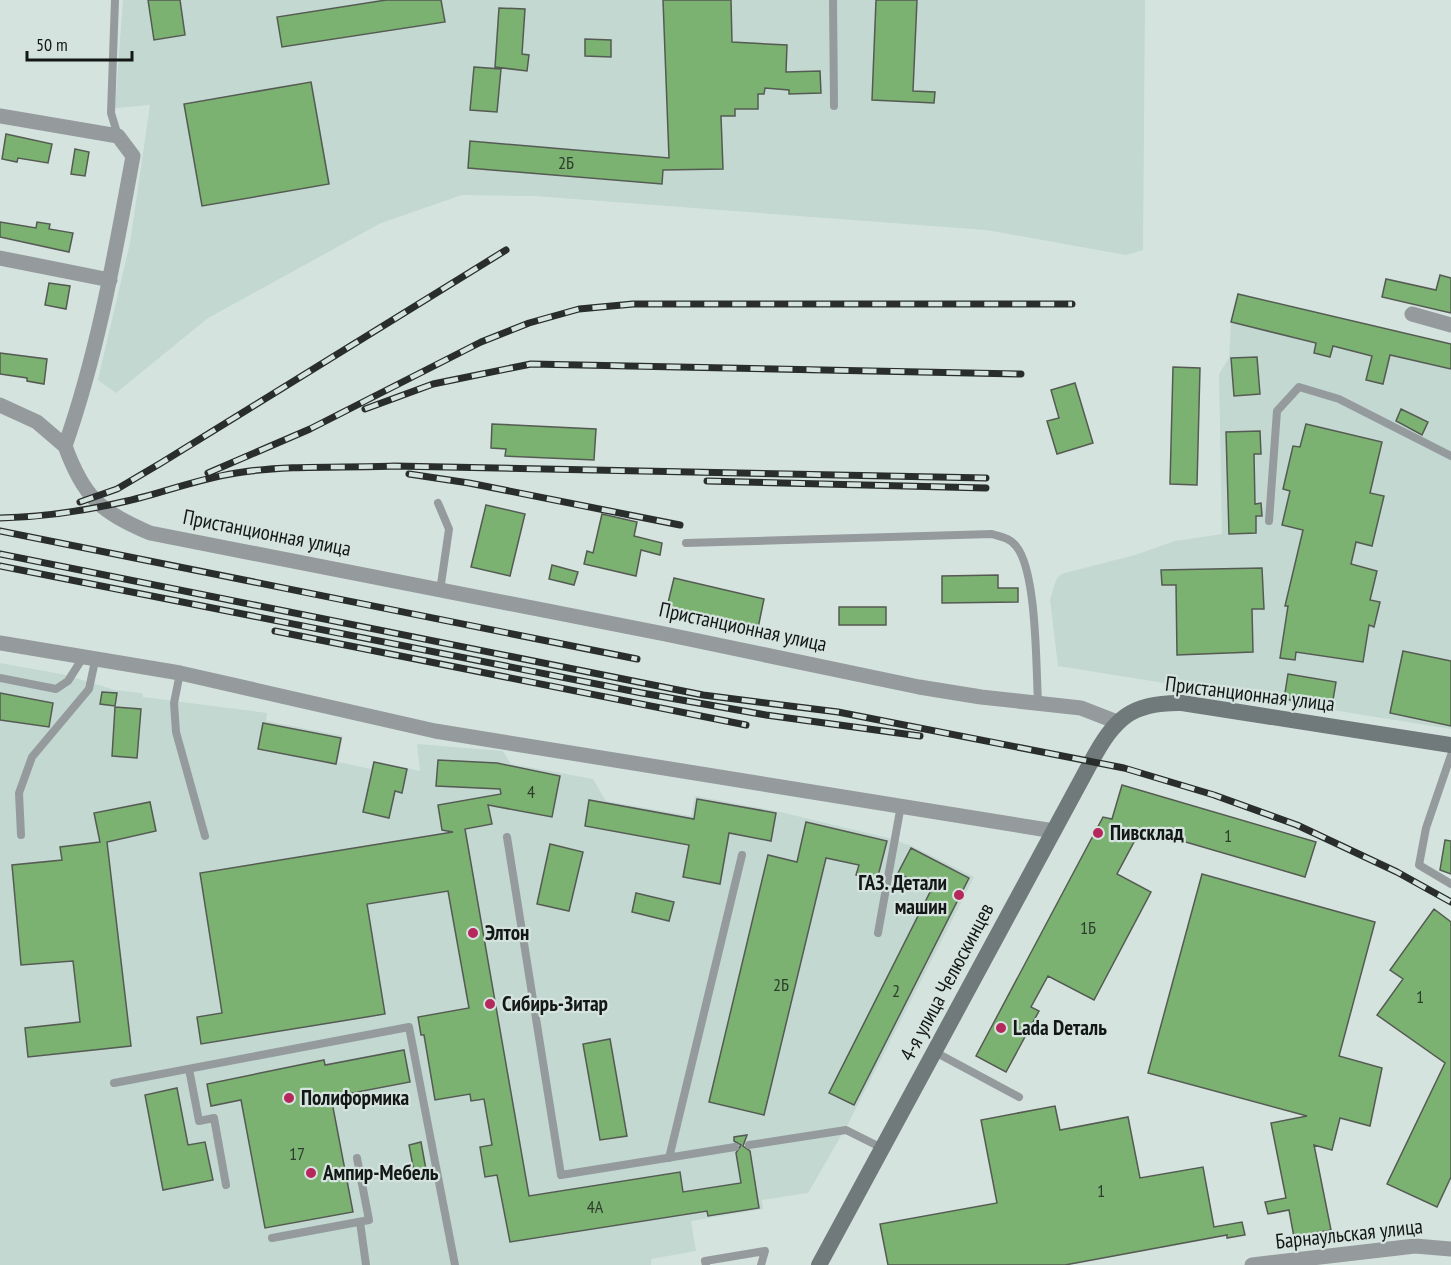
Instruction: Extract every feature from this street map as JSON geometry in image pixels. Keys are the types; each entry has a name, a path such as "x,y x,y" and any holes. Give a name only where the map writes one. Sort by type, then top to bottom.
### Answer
{"main road":[{"name":"Пристанционная улица","path":"1117,722 1133,710 1156,703 1182,703 1451,745"},
{"name":"4-я улица Челюскинцев","path":"819,1265 1094,756 1117,722"}],"street":[{"path":"0,116 118,136 133,156 110,280 81,399 65,446 37,422 0,405"},
{"path":"0,258 110,280"},
{"path":"1412,314 1451,325"},
{"name":"Пристанционная улица","path":"65,446 75,474 99,507 117,519 150,532 919,687 1081,708 1117,722"},
{"path":"0,644 180,673 435,731 1054,831"},
{"name":"Барнаульская улица","path":"1252,1265 1415,1246 1451,1249"}],"lane":[{"path":"115,0 111,113 118,136"},
{"path":"833,0 834,106"},
{"path":"1269,521 1277,411 1299,387 1339,399 1451,456"},
{"path":"438,503 449,529 440,591"},
{"path":"686,543 992,534 1006,538 1015,544 1022,555 1030,588 1038,703"},
{"path":"0,678 56,688 68,681 88,660"},
{"path":"21,835 20,793 32,757 89,690 88,660"},
{"path":"180,673 174,703 176,732 206,836"},
{"path":"1451,755 1426,828 1419,865 1451,884"},
{"path":"878,933 901,805"},
{"path":"507,837 561,1174 735,1147"},
{"path":"669,1158 742,855"},
{"path":"114,1083 409,1027 455,1265"},
{"path":"935,1052 1019,1097"},
{"path":"189,1069 199,1121 214,1118 226,1185"},
{"path":"749,1145 846,1130 883,1149"},
{"path":"272,1238 369,1220 357,1158"},
{"path":"360,1222 366,1265"},
{"path":"706,1265 705,1261 765,1251 761,1265"}],"shaded area":[{"path":"123,0 1145,0 1143,250 1126,255 986,230 534,196 462,195 381,223 208,318 116,393 98,380 130,243 150,105 115,108"},
{"path":"1238,294 1451,344 1451,729 1058,666 1050,600 1056,580 1061,574 1135,555 1175,541 1222,534 1219,374 1229,358 1231,322"},
{"path":"0,663 66,675 115,690 142,693 143,697 267,713 266,721 343,736 338,762 371,769 373,761 420,771 417,744 503,751 511,764 593,779 606,801 691,816 695,796 776,811 912,846 974,877 848,1124 808,1193 762,1200 763,1209 691,1221 696,1251 651,1259 651,1265 0,1265"}],"building":[{"path":"148,0 180,0 185,35 154,40"},
{"path":"386,0 441,0 445,22 282,47 277,17"},
{"path":"663,0 731,0 732,42 787,45 786,72 820,71 821,93 789,94 789,90 765,88 764,94 758,94 758,109 735,109 735,116 721,116 723,169 663,170 662,184 468,168 470,141 669,158"},
{"path":"876,0 917,0 913,91 935,92 934,103 872,100"},
{"path":"499,8 525,9 522,54 529,55 527,71 495,67"},
{"path":"585,39 611,40 611,57 585,56"},
{"path":"474,67 501,69 497,112 470,110"},
{"path":"311,82 329,184 202,206 184,104"},
{"path":"6,134 52,144 48,163 18,158 17,162 2,159"},
{"path":"75,149 89,152 85,176 71,174"},
{"path":"0,222 36,228 37,222 50,224 49,229 73,233 69,252 0,237"},
{"path":"1440,275 1451,278 1451,313 1382,297 1386,279 1436,290"},
{"path":"49,283 70,286 66,309 45,305"},
{"path":"1238,294 1451,344 1451,369 1390,355 1383,384 1366,380 1372,356 1333,346 1330,357 1314,353 1316,343 1231,322"},
{"path":"0,353 47,359 44,384 27,381 27,378 0,374"},
{"path":"1257,357 1260,394 1234,396 1231,358"},
{"path":"1173,367 1200,368 1197,485 1170,484"},
{"path":"1075,383 1093,443 1057,454 1047,421 1059,418 1051,390"},
{"path":"1401,409 1428,422 1422,435 1396,421"},
{"path":"492,424 596,429 594,460 505,456 506,449 491,448"},
{"path":"1306,424 1382,442 1370,493 1384,496 1372,546 1356,542 1351,564 1377,571 1370,600 1380,602 1374,627 1369,625 1363,662 1296,652 1295,660 1280,658 1288,606 1285,606 1303,530 1282,525 1290,491 1283,489 1293,446 1300,447"},
{"path":"1260,431 1261,454 1254,454 1255,504 1261,503 1262,516 1256,516 1256,533 1229,534 1226,432"},
{"path":"486,505 525,514 510,576 471,567"},
{"path":"602,514 637,522 634,536 662,543 660,555 641,550 636,576 584,564 587,551 593,553"},
{"path":"552,565 578,572 574,585 549,579"},
{"path":"1262,568 1264,609 1252,609 1253,652 1177,655 1176,585 1162,585 1161,570"},
{"path":"998,575 998,588 1018,588 1018,602 942,603 942,576"},
{"path":"674,578 764,599 758,628 667,607"},
{"path":"839,607 886,607 886,625 839,625"},
{"path":"1403,651 1451,661 1451,726 1390,713"},
{"path":"1288,674 1336,682 1332,706 1284,699"},
{"path":"102,692 117,693 115,706 100,704"},
{"path":"0,693 53,703 49,727 0,720"},
{"path":"115,707 141,709 137,758 112,756"},
{"path":"263,723 341,738 336,764 258,749"},
{"path":"438,760 497,763 560,776 552,817 488,805 492,824 465,829 529,1196 680,1172 683,1192 741,1183 736,1153 741,1145 734,1141 734,1137 747,1135 743,1146 750,1151 759,1208 708,1216 707,1211 510,1242 497,1175 485,1177 480,1147 492,1145 484,1099 471,1101 470,1094 435,1100 424,1035 421,1035 418,1017 469,1008 448,891 367,904 385,1014 201,1044 197,1017 222,1013 200,873 453,832 442,830 438,805 501,794 500,789 436,786"},
{"path":"374,762 407,769 402,793 395,791 389,818 363,812"},
{"path":"1122,785 1316,842 1305,877 1141,829 1117,874 1151,892 1094,1000 1048,976 1031,1007 1039,1011 1006,1072 976,1056 1103,817 1112,819"},
{"path":"697,799 776,813 771,841 729,833 720,884 683,877 689,845 585,826 589,800 694,819"},
{"path":"150,802 156,831 107,842 131,1046 28,1057 25,1028 80,1022 73,961 21,965 12,865 62,860 60,847 100,842 94,813"},
{"path":"806,822 887,841 877,880 856,875 859,865 826,858 764,1115 709,1102 768,855 797,862"},
{"path":"1445,840 1451,841 1451,874 1440,870"},
{"path":"550,844 583,852 569,911 537,904"},
{"path":"911,848 969,878 854,1105 829,1093 931,890 898,873"},
{"path":"1202,874 1375,922 1339,1056 1382,1068 1370,1126 1340,1118 1332,1150 1314,1145 1331,1230 1294,1237 1289,1210 1268,1214 1265,1202 1286,1198 1271,1123 1307,1116 1148,1073"},
{"path":"636,893 674,902 669,921 632,912"},
{"path":"1434,909 1451,922 1451,1177 1437,1207 1387,1184 1445,1063 1377,1015 1403,979 1390,970"},
{"path":"610,1039 627,1136 600,1140 583,1044"},
{"path":"404,1050 410,1082 331,1097 353,1212 265,1228 241,1100 211,1106 207,1084 324,1060 325,1065"},
{"path":"177,1088 188,1145 205,1142 213,1180 163,1190 145,1095"},
{"path":"1055,1106 1060,1130 1128,1117 1140,1178 1203,1167 1214,1227 1242,1222 1245,1235 1227,1238 1227,1235 1065,1265 888,1265 880,1224 997,1203 981,1120"},
{"path":"421,1142 427,1175 415,1177 409,1145"}],"railway":[{"path":"80,502 117,489 161,463 506,250"},
{"path":"208,473 310,429 481,342 529,323 579,309 633,304 1072,304"},
{"path":"365,409 433,384 531,364 1021,374"},
{"path":"0,518 80,511 228,474 299,468 394,466 986,478"},
{"path":"409,474 469,483 680,525"},
{"path":"707,481 986,488"},
{"path":"0,531 637,659"},
{"path":"0,554 703,695 838,712 1124,768 1214,795 1297,825 1397,872 1451,902"},
{"path":"0,566 642,693 766,715 920,736"},
{"path":"275,631 746,725"}],"place":[{"name":"Пивсклад","path":"1098,833"},
{"name":"ГАЗ. Детали машин","path":"959,895"},
{"name":"Элтон","path":"473,933"},
{"name":"Сибирь-Зитар","path":"490,1004"},
{"name":"Lada Dеталь","path":"1001,1028"},
{"name":"Полиформика","path":"289,1098"},
{"name":"Ампир-Мебель","path":"311,1173"}]}
